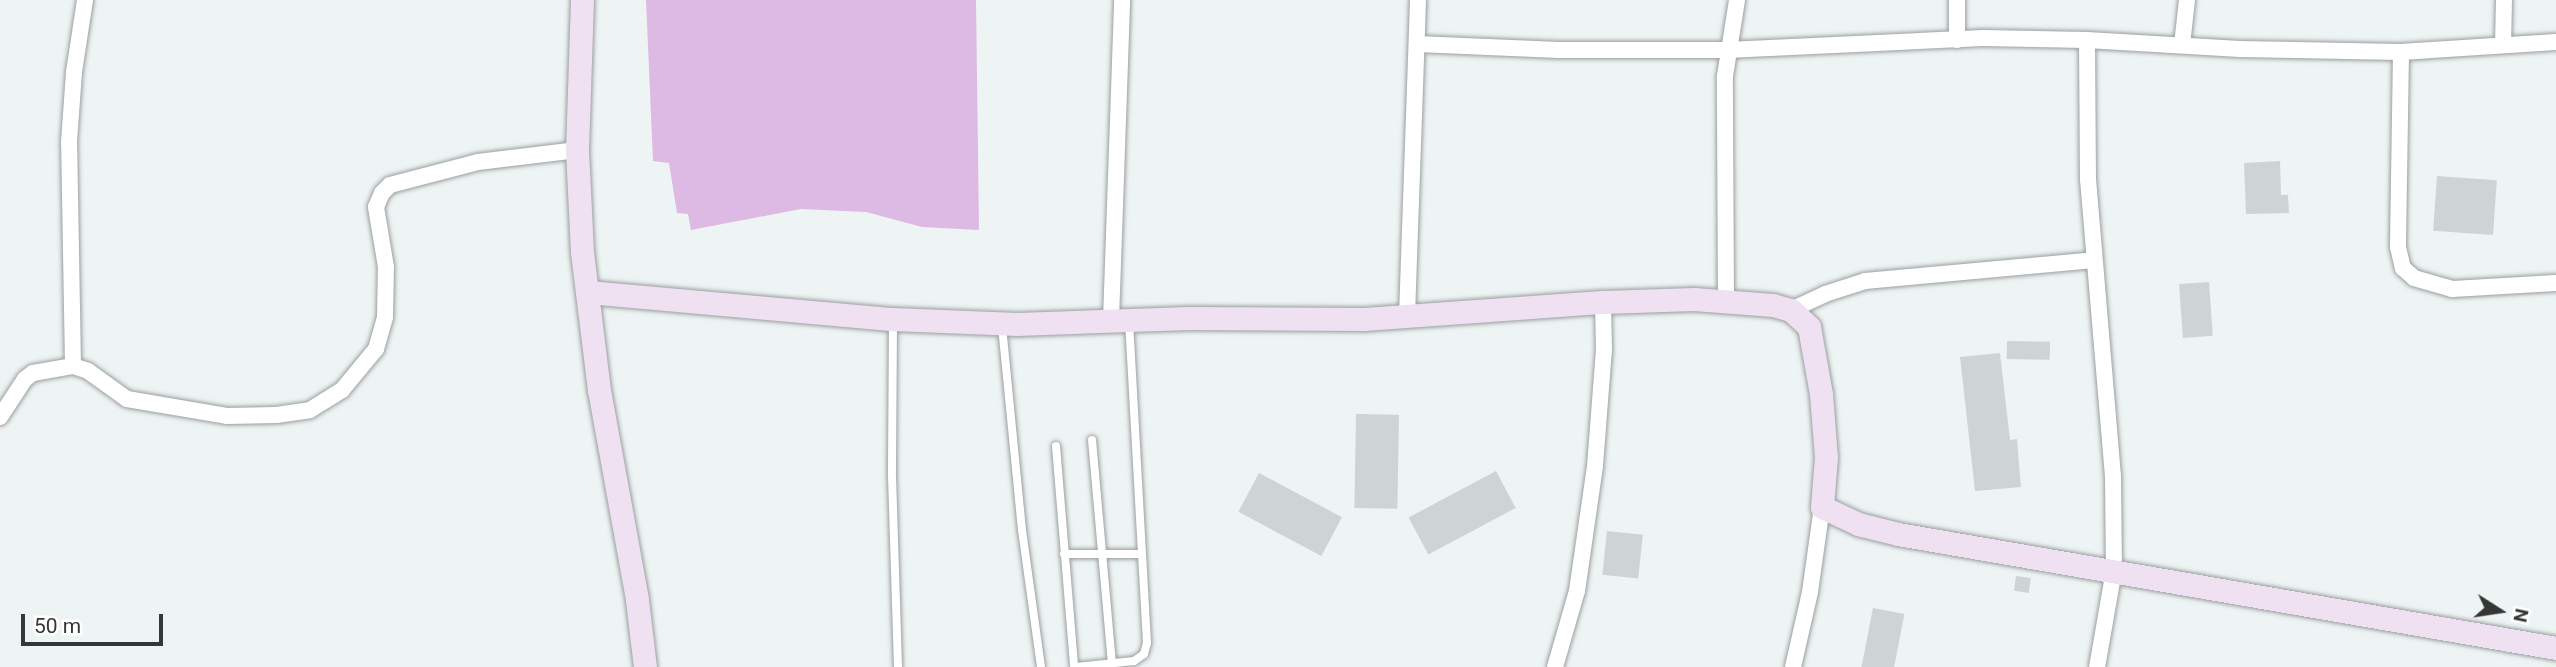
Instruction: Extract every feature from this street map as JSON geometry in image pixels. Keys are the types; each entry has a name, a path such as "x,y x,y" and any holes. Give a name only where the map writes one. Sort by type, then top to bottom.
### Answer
{"street":[{"path":"72,366 69,142 74,72 85,0"},
{"path":"582,0 578,150 581,238 599,390 637,600 645,667"},
{"path":"1120,319 1122,0"},
{"path":"1407,316 1418,0"},
{"path":"1726,302 1727,50 1738,0"},
{"path":"1957,0 1957,40"},
{"path":"2182,46 2187,0"},
{"path":"2503,44 2504,0"},
{"path":"1417,44 1559,50 1727,50 1957,40 2087,40 2182,46 2401,52 2556,42"},
{"path":"2087,40 2088,179 2113,476 2114,570 2097,667"},
{"path":"2401,52 2398,247 2403,268 2414,278 2452,289 2556,283"},
{"path":"0,418 25,379 33,373 72,366 88,371 127,399 227,416 276,415 310,410 342,390 376,349 385,317 386,267 376,208 382,193 390,185 478,162 578,150"},
{"path":"1791,310 1825,294 1865,281 2094,260"},
{"path":"588,292 893,318 1002,323 1407,316 1603,302 1694,299 1773,305 1791,310 1809,327 1821,394 1826,457 1810,592 1793,667"},
{"path":"1555,667 1577,591 1595,466 1604,350 1603,302"},
{"path":"1822,507 1858,524 1898,534 2556,648"}],"lane":[{"path":"893,318 892,476 898,667"},
{"path":"1056,446 1075,667 1134,661 1144,654 1147,643 1142,554 1120,319"},
{"path":"1002,323 1022,530 1041,667"},
{"path":"1092,440 1112,663"},
{"path":"1065,554 1142,554"}],"shaded area":[{"path":"646,0 976,0 979,230 922,227 866,212 801,209 691,230 688,214 677,213 669,163 653,161"}],"building":[{"path":"2280,161 2281,195 2288,195 2289,213 2246,214 2244,163"},
{"path":"2437,176 2497,180 2493,235 2433,231"},
{"path":"2209,282 2213,336 2183,338 2179,284"},
{"path":"2007,341 2050,342 2050,360 2007,359"},
{"path":"2000,353 2010,440 2017,439 2021,487 1975,491 1960,357"},
{"path":"1356,414 1399,415 1397,509 1354,508"},
{"path":"1496,471 1516,508 1428,555 1409,517"},
{"path":"1259,473 1342,517 1321,556 1238,512"},
{"path":"1607,531 1643,535 1638,579 1602,575"},
{"path":"2016,576 2031,578 2029,593 2014,591"},
{"path":"1873,608 1904,614 1894,667 1862,667"}]}
